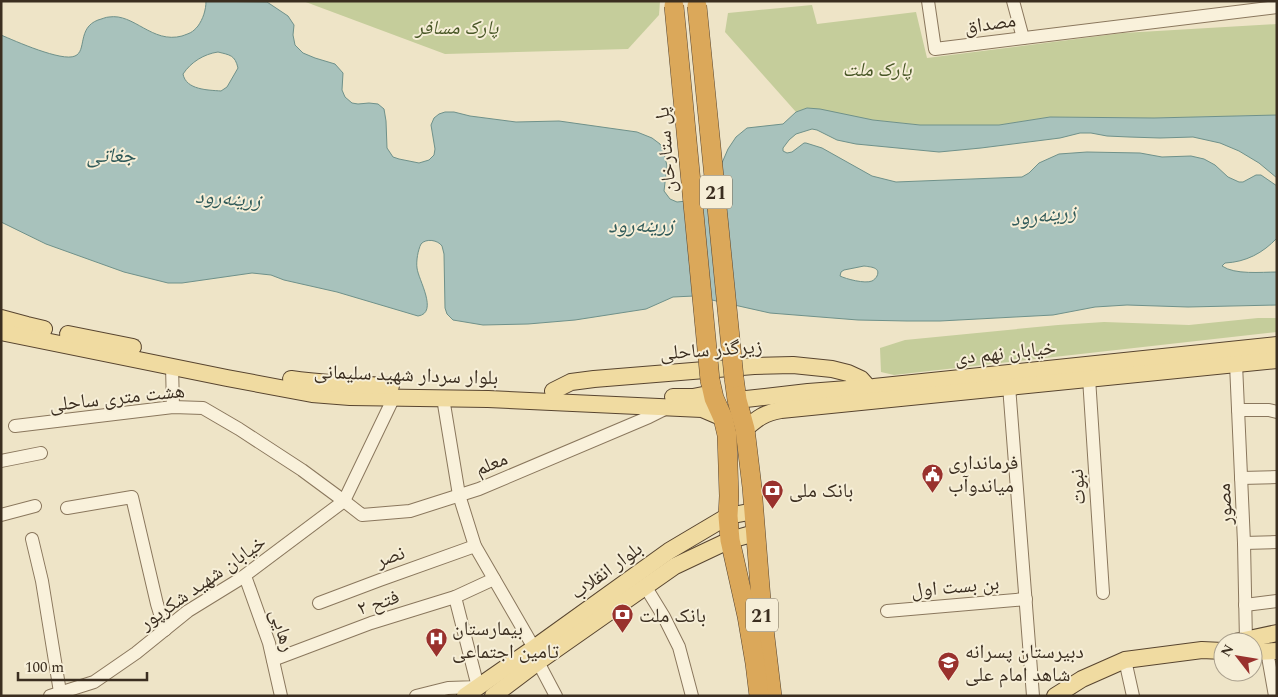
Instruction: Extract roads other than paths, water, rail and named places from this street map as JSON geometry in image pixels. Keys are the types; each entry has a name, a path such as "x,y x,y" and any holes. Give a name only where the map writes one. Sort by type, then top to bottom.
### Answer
{"highway":[{"name":"پل ستارخان","path":"674,4 711,386"},
{"name":"21","path":"697,4 734,378 745,429 764,633 772,696"},
{"name":"21","path":"711,386 727,434 730,540 747,616 759,696"}],"main road":[{"name":"بلوار سردار شهید سلیمانی","path":"1,318 282,378 361,385 553,391 637,400 669,407 702,409 723,418"},
{"name":"بلوار سردار شهید سلیمانی","path":"1,332 312,394 350,397 637,400 693,397 711,386"},
{"name":"خیابان نهم دی","path":"738,400 808,392 869,394 1009,386 1089,378 1235,357 1277,345"},
{"name":"خیابان نهم دی","path":"745,429 767,412 869,394 1235,357 1277,360"},
{"name":"زیرگذر ساحلی","path":"553,391 571,382 594,378 754,366 794,365 832,369 848,373 861,379 869,394"},
{"name":"بلوار انقلاب","path":"493,696 536,655 728,516 754,511"},
{"name":"بلوار انقلاب","path":"472,691 536,655 645,586 672,558 756,533"},
{"path":"1263,641 1277,633"},
{"path":"1055,696 1082,678 1125,660 1213,647"},
{"path":"1202,650 1213,651"}],"street":[{"name":"مصداق","path":"928,1 935,49 1277,7"},
{"path":"1013,1 1022,38"},
{"name":"مصور","path":"1235,357 1245,604 1251,632"},
{"path":"172,366 173,407"},
{"name":"نبوت","path":"1089,378 1103,593"},
{"path":"1009,386 1033,696"},
{"path":"344,501 394,397"},
{"path":"443,398 459,495 475,546 536,655 556,696"},
{"name":"هشت متری ساحلی","path":"14,426 173,407 203,408 253,437 344,501"},
{"name":"معلم","path":"344,501 362,515 410,511 479,489 669,407"},
{"path":"1238,410 1270,410 1277,412"},
{"path":"1,461 41,453"},
{"path":"1241,478 1277,477"},
{"path":"67,508 132,498 165,630"},
{"name":"خیابان شهید شکرپور","path":"55,694 94,682 136,653 188,611 245,576 344,501"},
{"path":"1,515 35,506"},
{"path":"32,539 42,581 55,694"},
{"path":"1244,543 1277,542"},
{"name":"نصر","path":"319,603 475,546"},
{"name":"رهایی","path":"245,576 269,643 281,696"},
{"name":"فتح ۲","path":"273,660 371,623 455,597 494,579"},
{"path":"645,586 664,617 679,647 692,696"},
{"path":"416,696 448,688 472,691 455,597"},
{"name":"بن بست اول","path":"887,611 1026,599"},
{"path":"1245,604 1277,601"},
{"path":"1125,660 1133,696"},
{"name":"مصور","path":"1263,667 1275,696"}],"water":[{"name":"جغاتی","path":"206,1 267,2 288,16 294,25 295,45 303,53 335,64 343,73 342,90 345,97 352,103 378,104 384,109 387,148 393,157 419,163 429,160 434,155 435,149 431,125 434,118 445,112 516,122 559,121 637,132 652,138 660,144 667,166 664,191 670,199 677,202 696,200 705,195 712,186 728,149 736,137 747,128 783,124 796,112 807,108 873,120 920,125 999,125 1050,117 1154,118 1277,115 1277,178 1259,163 1239,151 1220,143 1193,137 1129,137 1080,133 1060,138 939,152 856,144 837,140 812,129 796,134 789,140 783,151 787,153 792,152 806,143 822,148 872,176 896,182 1022,177 1039,163 1059,154 1087,152 1140,153 1162,157 1191,156 1204,159 1215,165 1228,177 1239,182 1243,182 1256,175 1261,175 1277,186 1277,238 1254,256 1240,261 1225,263 1222,266 1241,272 1277,272 1277,305 1188,307 1127,305 1095,307 1053,315 907,321 858,320 770,313 694,296 673,297 646,309 575,320 483,325 453,320 447,314 445,308 444,254 442,246 435,241 423,242 418,252 417,268 426,295 427,309 424,314 418,316 271,275 252,273 182,283 168,283 124,272 46,244 1,222 1,35 50,54 69,57 79,53 87,28 98,20 118,17 127,19 161,36 182,36 198,26 204,14","holes":["218,52 231,56 238,68 227,87 221,91 210,90 198,88 188,83 183,74 190,66 203,57","864,266 878,271 873,281 860,282 840,276 844,270"]}],"place":[{"name":"فرمانداری میاندوآب","path":"932,493"},
{"name":"بانک ملی","path":"773,509"},
{"name":"بانک ملت","path":"623,634"},
{"name":"بیمارستان تامین اجتماعی","path":"436,658"},
{"name":"دبیرستان پسرانه شاهد امام علی","path":"949,682"}],"park label":[{"name":"پارک مسافر","path":"457,27"},
{"name":"پارک ملت","path":"877,69"}],"water label":[{"name":"زرینه‌رود","path":"228,198"},
{"name":"زرینه‌رود","path":"1043,215"},
{"name":"زرینه‌رود","path":"641,225"}]}
